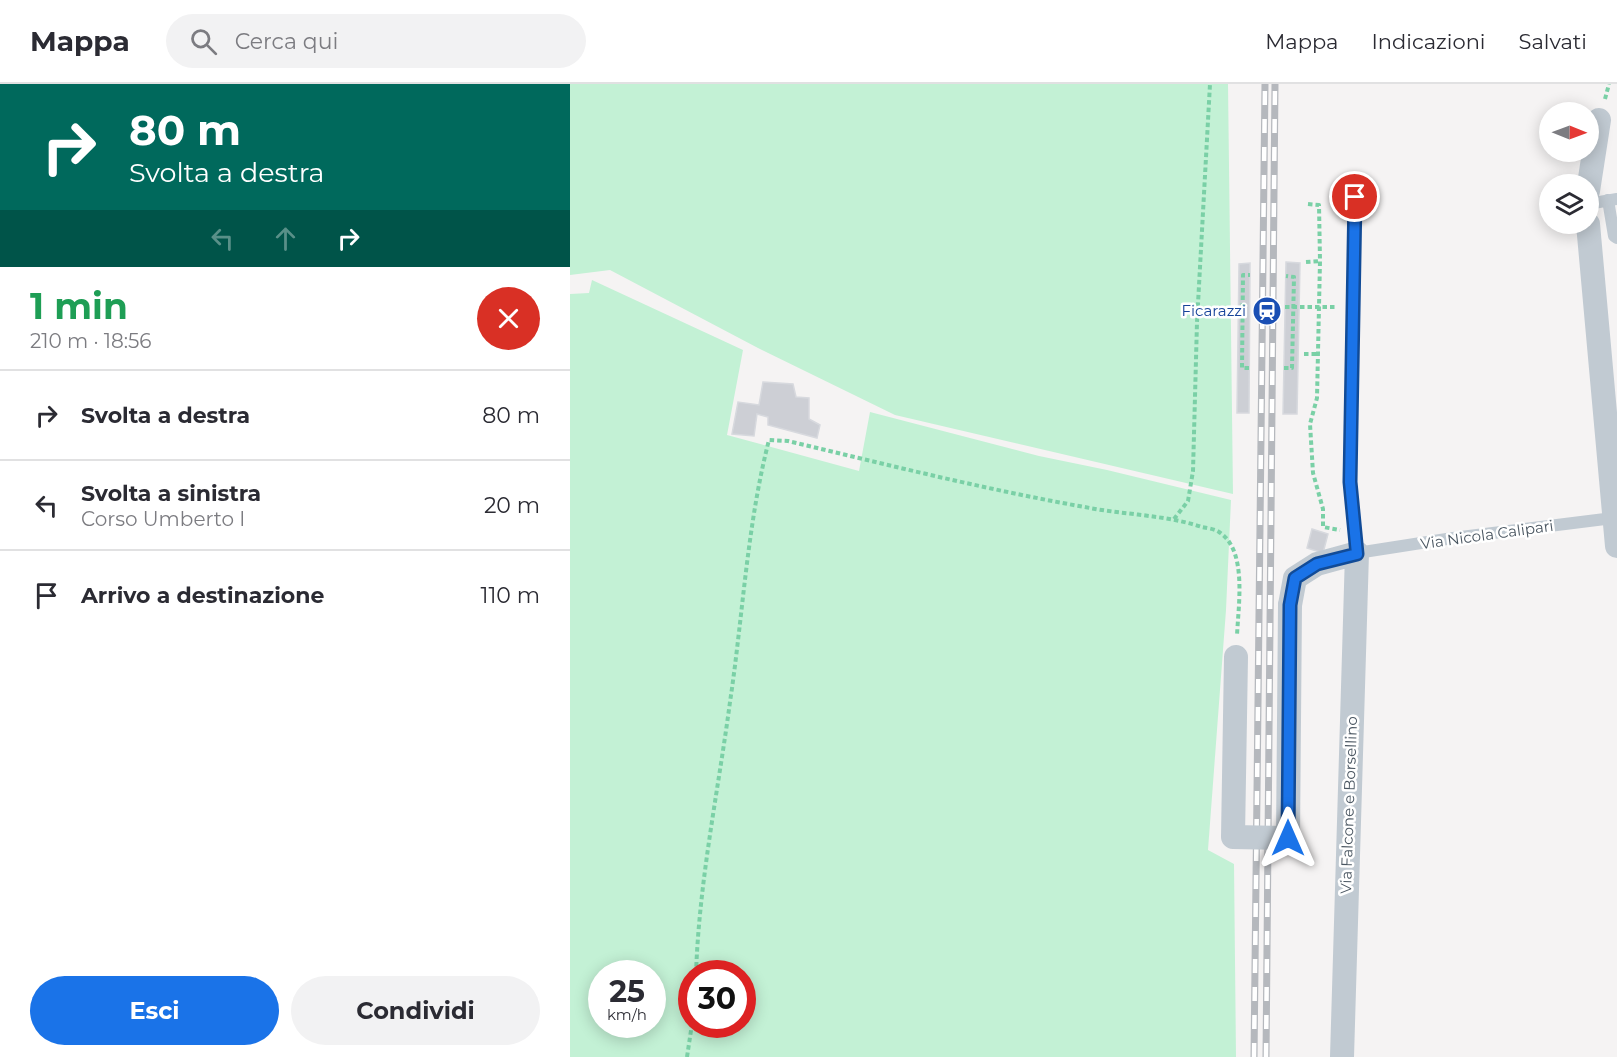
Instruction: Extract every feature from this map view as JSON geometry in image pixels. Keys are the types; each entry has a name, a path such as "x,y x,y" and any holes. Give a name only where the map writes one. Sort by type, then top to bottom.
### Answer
{"street":[{"path":"1599,120 1605,197"},
{"path":"1590,234 1608,343 1617,546"},
{"path":"1236,657 1233,837 1288,838 1290,605 1295,578 1356,543"},
{"name":"Via Falcone e Borsellino","path":"1342,1057 1356,543"}],"lane":[{"path":"1355,197 1350,482 1356,543"},
{"path":"1605,197 1614,236 1617,238"},
{"name":"Via Nicola Calipari","path":"1356,543 1454,538 1615,518"}],"path":[{"path":"1174,519 1188,501 1193,471 1197,322 1209,84"},
{"path":"1308,204 1319,205 1320,261 1317,398 1310,424 1312,473 1323,509 1323,527 1356,543"},
{"path":"1306,262 1320,261"},
{"path":"1249,368 1242,368 1243,275 1250,275"},
{"path":"1284,368 1292,368 1294,277 1286,276"},
{"path":"1285,307 1320,307"},
{"path":"1304,354 1318,354"},
{"path":"696,960 713,803 730,704 759,480 769,440 788,441 899,469 1081,507 1174,519 1220,532 1229,542 1238,559 1236,657"},
{"path":"687,1057 690,1038"}],"green space":[{"path":"570,84 1228,84 1233,494 895,415 758,348 610,270 570,275"},
{"path":"592,280 743,350 727,435 859,471 870,412 1039,456 1231,500 1226,610 1208,850 1234,864 1236,1057 570,1057 570,294 589,293"}],"building":[{"path":"1286,262 1300,263 1297,414 1283,414"},
{"path":"1250,263 1249,413 1237,413 1239,264"},
{"path":"763,382 793,384 796,397 809,398 809,419 820,425 817,438 768,425 768,417 757,414 754,436 732,434 738,402 759,405"},
{"path":"1312,529 1328,534 1323,553 1307,548"}],"railway":[{"path":"1254,1057 1265,84"},
{"path":"1266,1057 1275,84"}],"place":[{"name":"Ficarazzi","path":"1267,311"}],"route":[{"path":"1288,838 1290,605 1295,578 1317,564 1357,554 1350,482 1355,197"}]}
